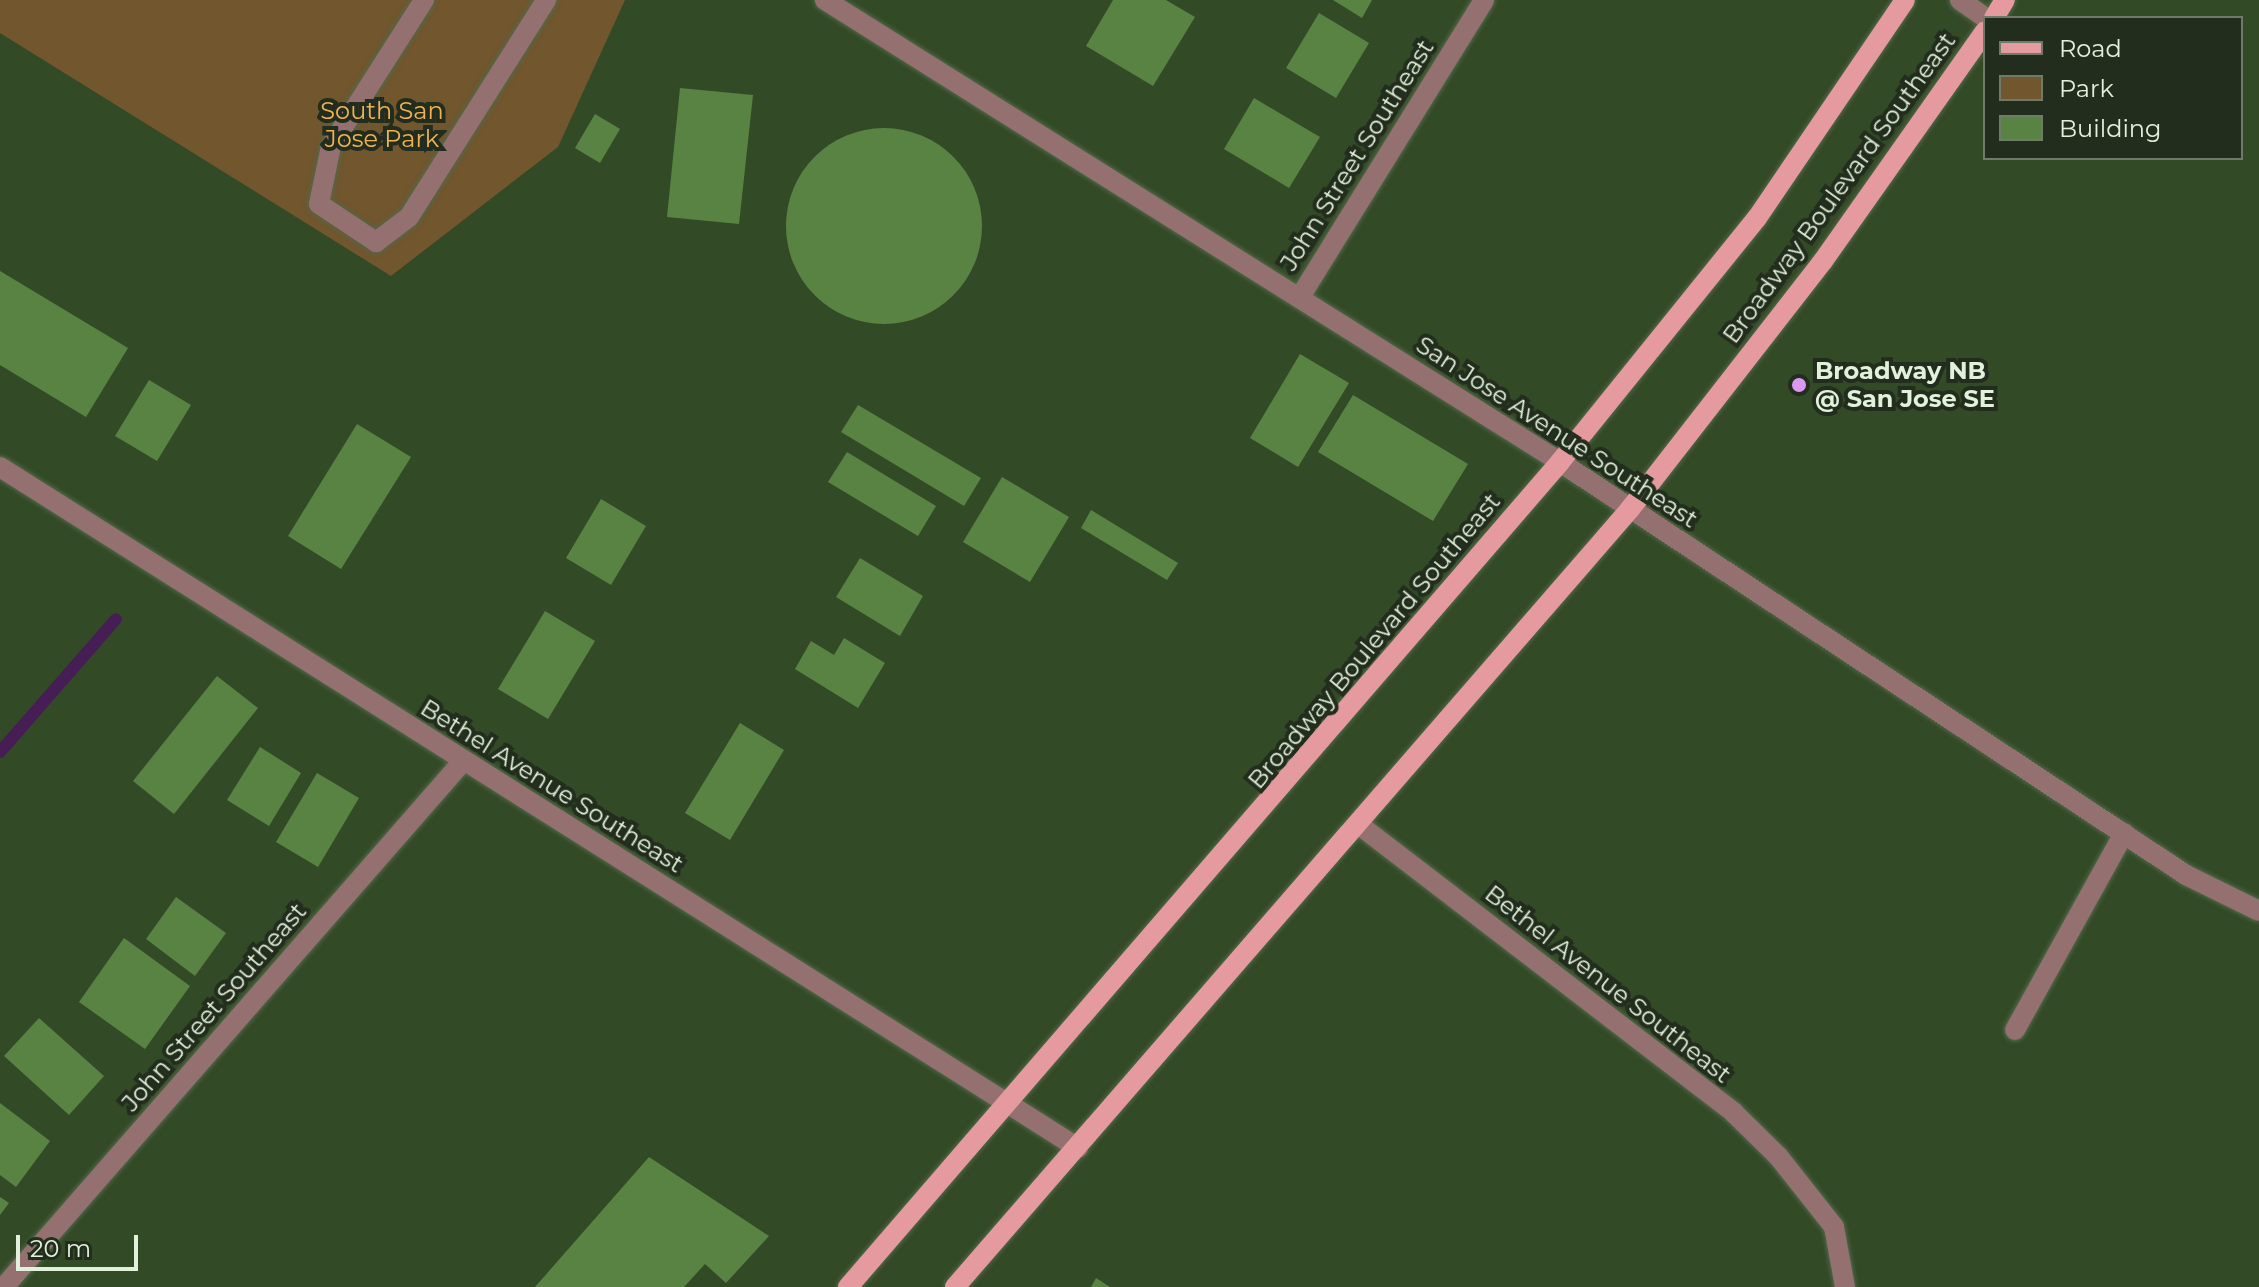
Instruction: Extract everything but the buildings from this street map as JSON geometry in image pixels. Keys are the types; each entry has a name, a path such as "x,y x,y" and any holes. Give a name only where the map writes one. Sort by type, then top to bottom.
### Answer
{"main road":[{"name":"Broadway Boulevard Southeast","path":"848,1287 1560,462 1757,218 1905,0"},
{"name":"Broadway Boulevard Southeast","path":"955,1287 1630,509 1823,261 1983,34"}],"street":[{"path":"424,0 331,146 319,204 376,242 409,217 546,0"},
{"name":"San Jose Avenue Southeast","path":"825,0 1560,462 2124,833 2259,911"},
{"name":"John Street Southeast","path":"1300,297 1484,0"},
{"path":"1960,0 1983,16"},
{"name":"Bethel Avenue Southeast","path":"0,467 1078,1148"},
{"name":"John Street Southeast","path":"4,1287 463,761"},
{"name":"Bethel Avenue Southeast","path":"1358,824 1733,1112 1814,1198 1844,1253 1845,1287"},
{"path":"2015,1030 2124,833"}],"green space":[{"name":"South San Jose Park","path":"0,0 625,0 558,147 391,276 0,33"}],"waterway":[{"path":"0,752 116,619"}],"place":[{"name":"Broadway NB @ San Jose SE","path":"1799,385"}]}
